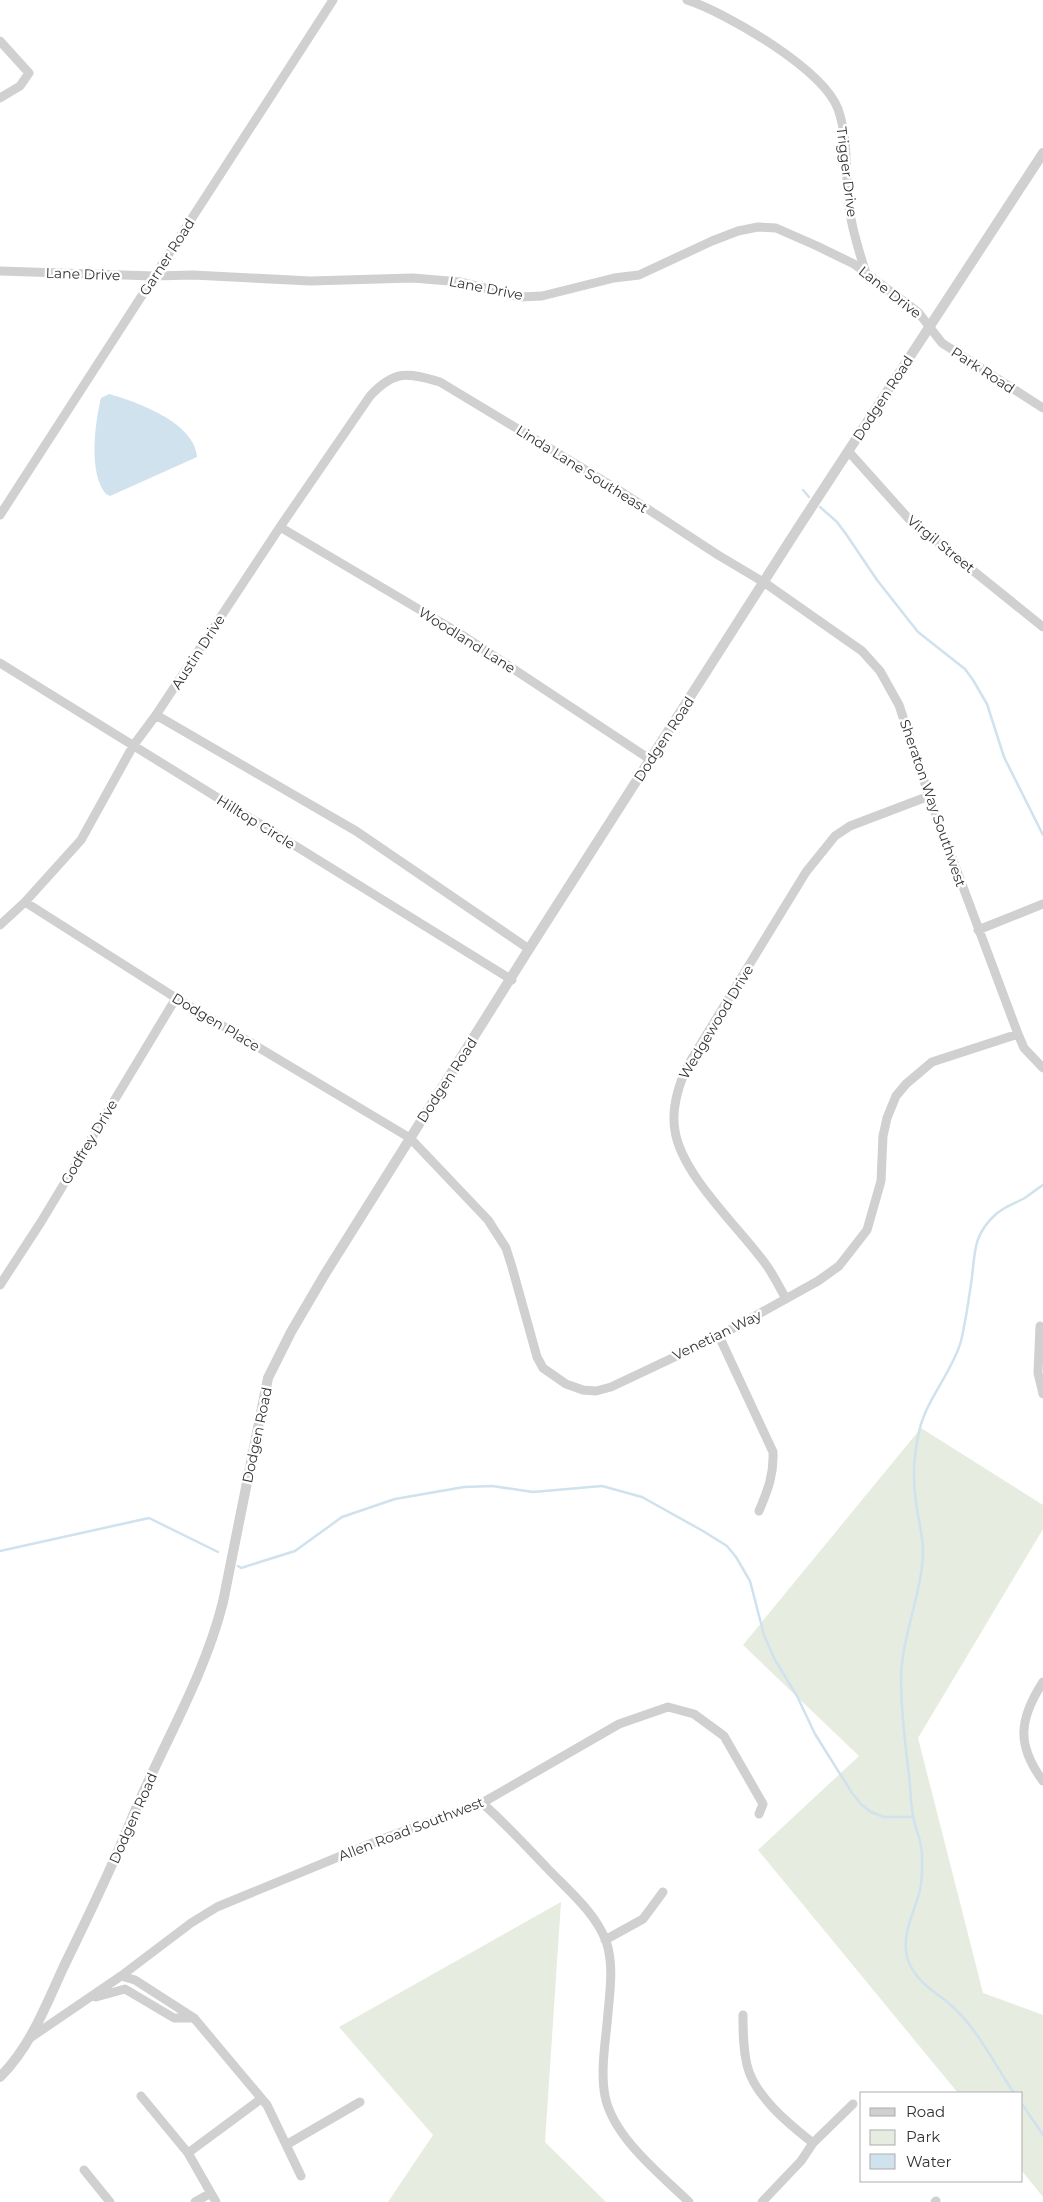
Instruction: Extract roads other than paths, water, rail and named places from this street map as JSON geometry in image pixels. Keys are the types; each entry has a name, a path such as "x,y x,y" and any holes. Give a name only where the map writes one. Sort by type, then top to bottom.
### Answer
{"street":[{"name":"Garner Road","path":"0,515 332,0"},
{"name":"Trigger Drive","path":"687,0 728,18 776,47 814,78 832,97 838,110 845,146 850,207 858,248 866,273"},
{"path":"0,41 29,73 20,86 0,98"},
{"name":"Dodgen Road","path":"0,2077 15,2061 30,2038 201,1670 215,1634 268,1378 291,1332 410,1138 512,980 529,949 928,327 1043,153"},
{"name":"Lane Drive","path":"0,271 310,281 412,278 461,282 520,297 542,296 614,278 639,275 712,241 758,227 776,228 854,264 918,312 925,319 928,327"},
{"name":"Park Road","path":"928,327 942,343 1043,408"},
{"name":"Linda Lane Southeast","path":"394,377 407,373 440,382 617,489 718,555 765,583"},
{"name":"Austin Drive","path":"0,924 25,902 81,840 133,746 156,715 280,526 370,396 381,384 394,377"},
{"name":"Virgil Street","path":"849,452 909,519 1043,627"},
{"name":"Woodland Lane","path":"280,526 458,633 651,760"},
{"name":"Sheraton Way Southwest","path":"765,583 862,651 880,672 899,705 929,796 1018,1034 1024,1048 1043,1068"},
{"name":"Hilltop Circle","path":"0,663 512,980"},
{"path":"156,715 356,831 529,949"},
{"name":"Wedgewood Drive","path":"786,1299 767,1266 733,1227 681,1152 675,1133 673,1113 678,1086 688,1065 806,872 829,843 850,826 929,796"},
{"name":"Dodgen Place","path":"25,902 176,998 410,1138"},
{"path":"978,930 1043,904"},
{"name":"Godfrey Drive","path":"0,1285 41,1222 176,998"},
{"name":"Venetian Way","path":"410,1138 488,1220 498,1234 512,1267 537,1357 543,1368 566,1384 583,1390 596,1391 611,1387 720,1336 786,1299 839,1266 867,1230 881,1181 883,1136 887,1118 896,1096 906,1084 932,1062 1018,1034"},
{"path":"1040,1326 1038,1374 1043,1394"},
{"path":"720,1336 773,1452 773,1469 770,1484 759,1511"},
{"path":"1043,1682 1034,1696 1024,1720 1023,1744 1034,1769 1043,1781"},
{"name":"Allen Road Southwest","path":"30,2038 122,1976 191,1923 217,1907 382,1839 482,1803 619,1724 668,1707 694,1714 724,1736 763,1804 759,1814"},
{"path":"482,1803 574,1896 588,1912 605,1940 609,1954 611,1981 603,2080 605,2098 617,2126 639,2154 689,2202"},
{"path":"605,1940 643,1919 663,1892"},
{"path":"122,1976 125,1989"},
{"path":"122,1976 135,1980 194,2018 267,2106 301,2176"},
{"path":"85,2000 125,1989 174,2018 194,2018"},
{"path":"154,2006 161,1996"},
{"path":"743,2015 747,2067 753,2080 776,2111 813,2143"},
{"path":"141,2096 188,2153 216,2202"},
{"path":"188,2153 261,2098"},
{"path":"286,2145 360,2102"},
{"path":"762,2202 801,2161 813,2143 853,2104"},
{"path":"84,2170 110,2202"},
{"path":"195,2202 211,2193"}],"water":[{"path":"109,394 148,408 175,424 194,445 197,457 110,496 106,494 100,485 97,474 94,448 101,398"}],"waterway":[{"path":"803,490 809,497"},
{"path":"820,507 837,522 877,580 918,632 965,669 973,680 987,704 1004,757 1043,835"},
{"path":"1013,2092 967,2021 918,1977 907,1957 907,1932 920,1889 922,1854 911,1805 910,1780 902,1716 901,1680 904,1648 922,1568 923,1546 914,1475 916,1449 922,1420 952,1364 961,1341 969,1301 975,1250 983,1228 999,1212 1043,1185"},
{"path":"238,1566 241,1568 295,1551 342,1517 395,1499 464,1487 492,1486 533,1492 602,1486 642,1497 727,1546 750,1581 764,1635 775,1660 797,1696 815,1734 852,1793 871,1812 884,1817 913,1817"},
{"path":"0,1551 149,1518 218,1552"},
{"path":"1023,2105 1043,2135"}]}
